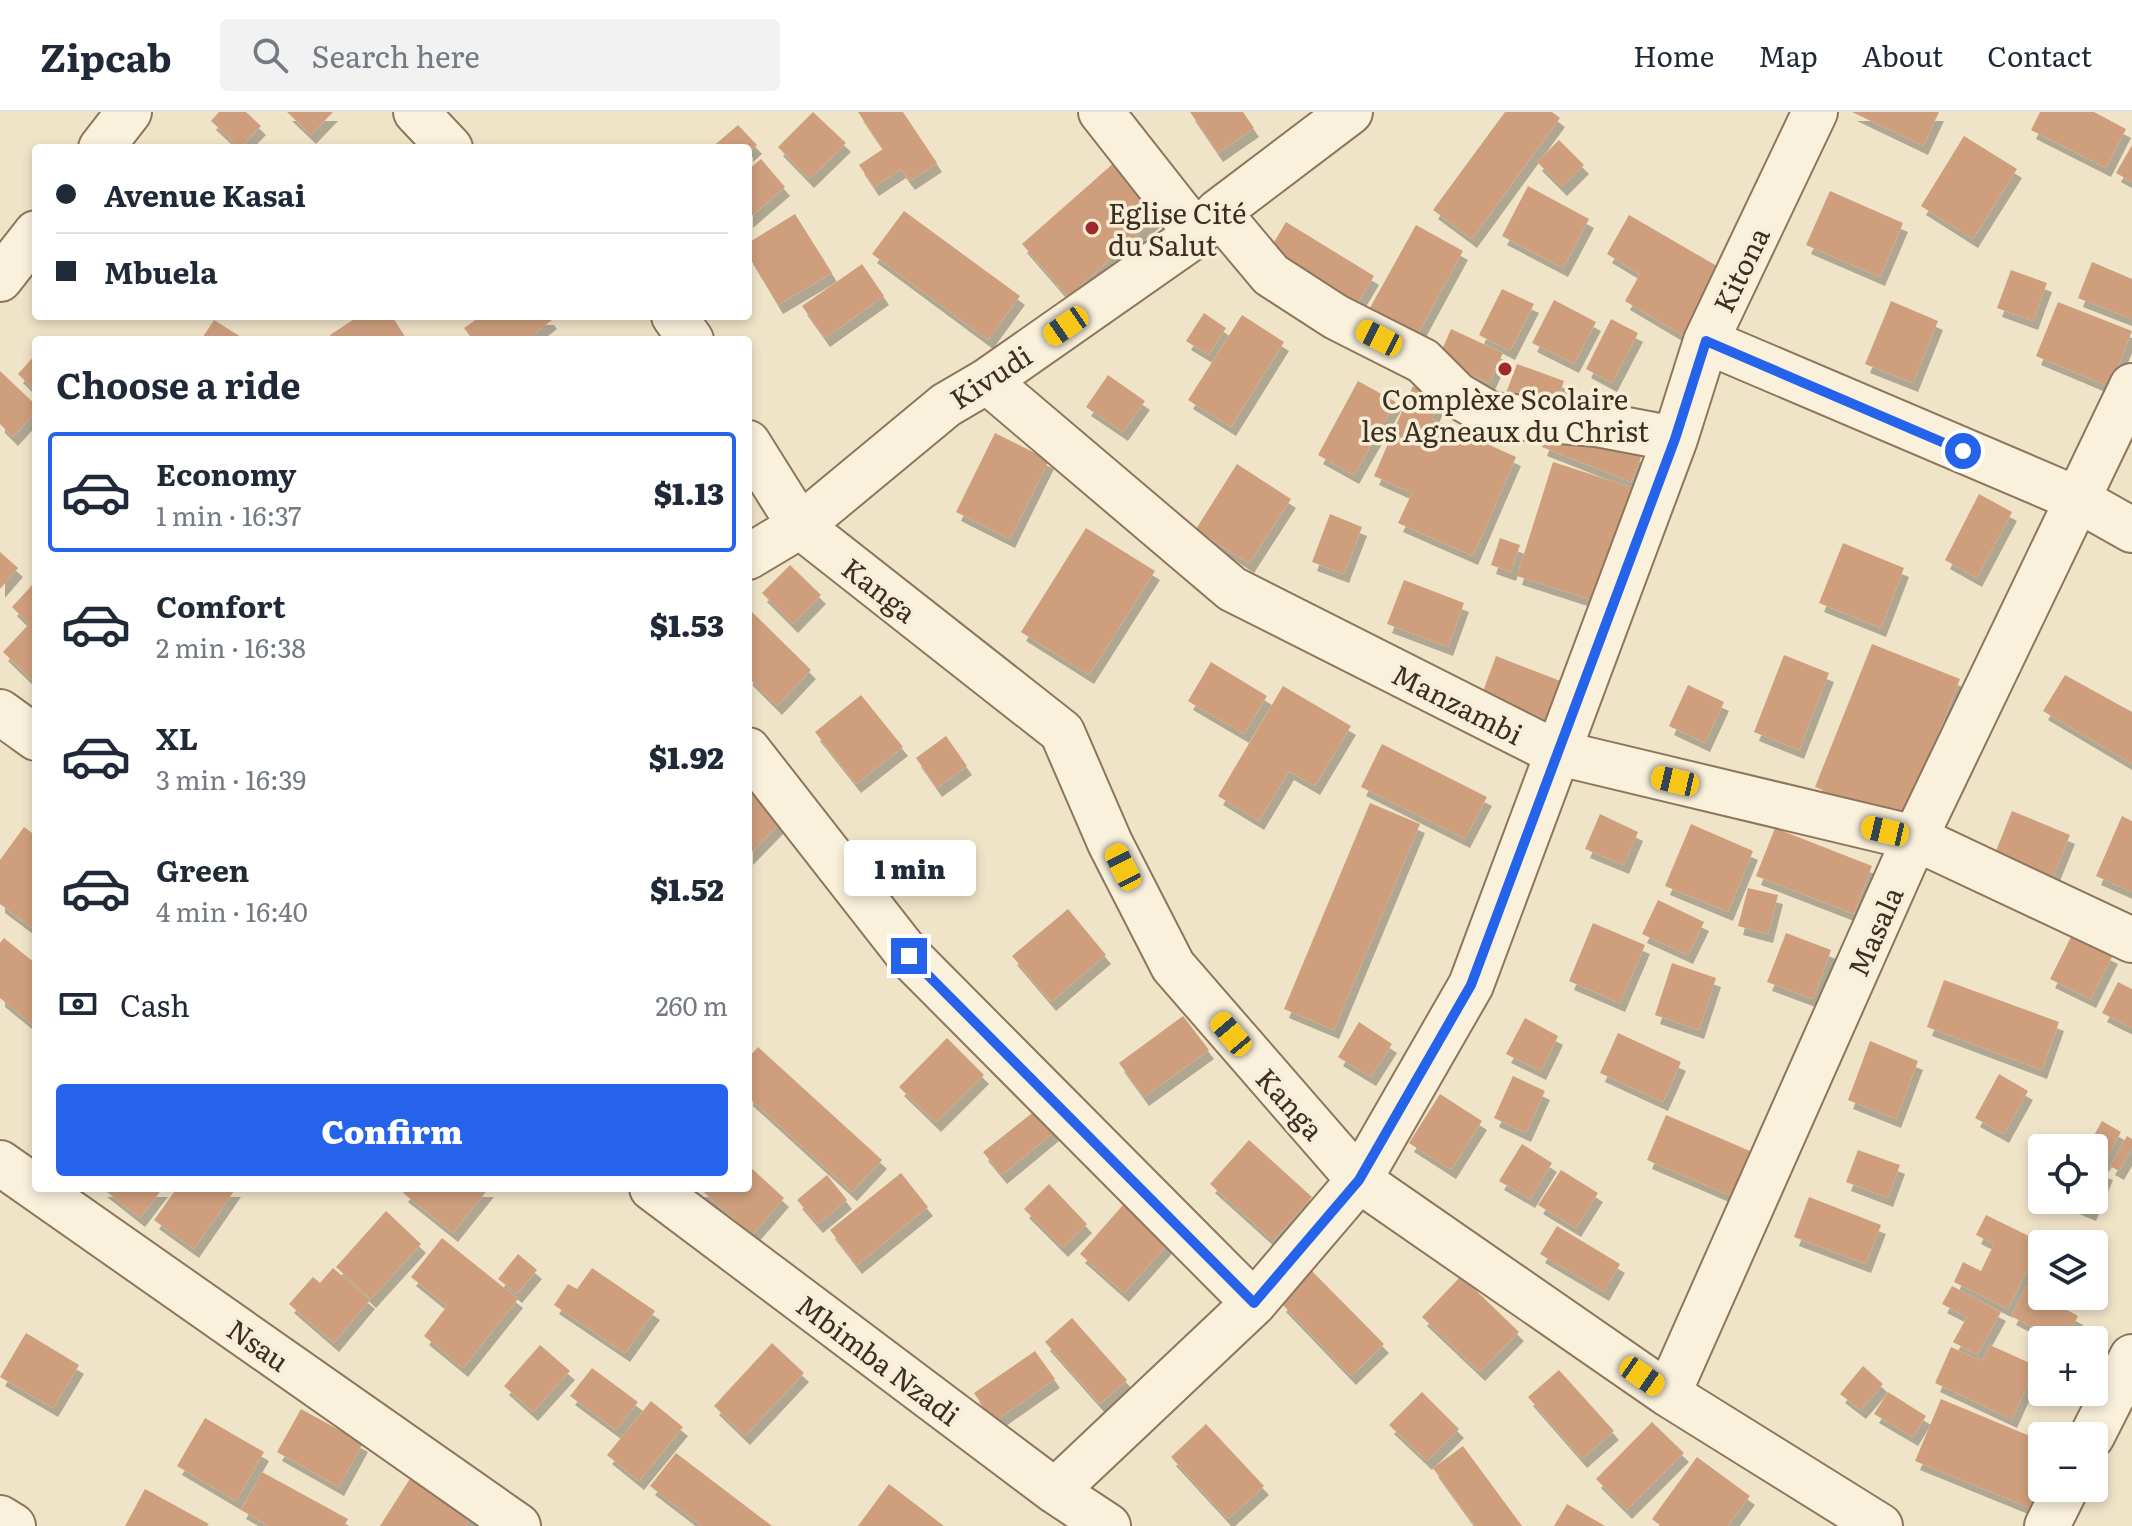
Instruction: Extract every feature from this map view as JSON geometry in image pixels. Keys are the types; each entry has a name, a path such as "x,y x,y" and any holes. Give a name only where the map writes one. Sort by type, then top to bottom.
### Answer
{"street":[{"path":"104,144 129,112"},
{"path":"416,112 446,144"},
{"path":"1101,112 1208,223 1271,275 1336,317 1423,361 1457,395 1491,415 1596,424 1675,439"},
{"name":"Kivudi","path":"752,555 800,526 946,405 987,381 1208,223 1350,112"},
{"name":"Kitona","path":"1055,1491 1254,1303 1359,1180 1471,985 1555,752 1675,439 1706,341 1815,112"},
{"path":"0,279 32,238"},
{"path":"1706,341 2077,499 2132,530"},
{"name":"Manzambi","path":"987,381 1232,589 1555,752 1915,838 2132,940"},
{"name":"Masala","path":"1668,1394 1915,838 2132,386"},
{"name":"Kanga","path":"752,449 800,526 1062,732 1110,843 1173,966 1359,1180 1668,1394 1880,1526"},
{"path":"0,712 32,735"},
{"path":"752,755 909,956 1254,1303"},
{"name":"Nsau","path":"0,1163 32,1185"},
{"name":"Nsau","path":"41,1192 518,1526"},
{"name":"Mbimba Nzadi","path":"657,1192 1055,1491 1108,1526"},
{"path":"2099,1422 2132,1357"},
{"path":"2047,1526 2059,1502"},
{"path":"0,1518 13,1526"}],"building":[{"path":"219,112 246,112 261,126 244,144 236,144 211,121"},
{"path":"287,112 333,112 311,135"},
{"path":"813,112 846,143 809,179 778,147"},
{"path":"858,112 903,112 937,163 910,181 901,169 874,187 859,165 883,149"},
{"path":"1190,112 1243,112 1254,128 1218,153"},
{"path":"1505,112 1552,112 1560,118 1472,239 1433,210"},
{"path":"1852,112 1939,112 1923,146"},
{"path":"2040,112 2094,112 2126,129 2106,168 2031,130"},
{"path":"738,125 757,145 752,149 752,144 716,144"},
{"path":"1964,136 2017,169 1973,239 1921,206"},
{"path":"1559,140 1584,165 1562,187 1537,162"},
{"path":"2132,145 2132,182 2116,173"},
{"path":"761,159 785,187 752,216 752,167"},
{"name":"Eglise Cité du Salut","path":"1116,161 1162,212 1068,297 1022,244"},
{"path":"1528,186 1589,219 1563,268 1502,236"},
{"path":"1830,191 1903,223 1880,277 1806,245"},
{"path":"904,211 1020,296 988,340 872,254"},
{"path":"795,214 832,273 778,305 752,262 752,241"},
{"path":"1629,215 1722,269 1684,336 1625,301 1640,274 1607,254"},
{"path":"1286,222 1374,276 1352,313 1264,259"},
{"path":"1416,225 1463,251 1414,341 1366,315"},
{"path":"2092,262 2132,279 2132,319 2078,298"},
{"path":"862,264 884,296 825,338 802,306"},
{"path":"2011,270 2047,283 2033,321 1997,308"},
{"path":"1502,289 1534,304 1510,351 1479,335"},
{"path":"1554,300 1596,322 1574,364 1532,343"},
{"path":"1891,301 1938,321 1913,383 1865,364"},
{"path":"2058,302 2132,331 2110,387 2036,356"},
{"path":"1204,313 1226,328 1209,355 1186,341"},
{"path":"1242,315 1284,342 1231,427 1188,400"},
{"path":"1611,319 1638,333 1612,383 1586,369"},
{"path":"214,320 239,336 204,336"},
{"path":"353,320 394,320 404,336 331,336"},
{"path":"475,320 552,320 531,336 470,336 464,328"},
{"path":"1451,329 1503,353 1489,383 1438,359"},
{"path":"32,358 32,388 18,374"},
{"path":"1517,364 1564,381 1554,411 1506,393"},
{"path":"0,371 32,401 32,416 13,437 0,424"},
{"path":"1108,375 1145,401 1123,432 1086,407"},
{"path":"1358,381 1396,402 1354,475 1318,455"},
{"path":"1413,386 1441,398 1432,419 1516,457 1473,556 1398,523 1412,493 1374,476"},
{"path":"1552,420 1642,455 1631,482 1542,447"},
{"path":"995,433 1049,460 1010,539 956,512"},
{"path":"1553,462 1637,489 1601,603 1517,576"},
{"path":"1237,464 1291,499 1249,564 1196,529"},
{"path":"1979,494 2012,512 1977,578 1945,560"},
{"path":"1330,514 1362,527 1344,574 1312,562"},
{"path":"1086,528 1155,571 1089,675 1021,632"},
{"path":"1500,538 1520,545 1511,572 1491,565"},
{"path":"1843,543 1904,568 1881,628 1819,603"},
{"path":"0,552 18,568 0,589"},
{"path":"790,565 821,595 793,624 762,593"},
{"path":"1404,580 1464,603 1448,647 1387,624"},
{"path":"32,585 32,680 3,652 29,624 12,607"},
{"path":"752,612 811,670 777,706 752,681"},
{"path":"1872,644 1960,679 1903,823 1815,787"},
{"path":"1784,655 1829,673 1799,750 1754,732"},
{"path":"1496,656 1563,682 1548,720 1482,694"},
{"path":"1211,662 1267,696 1244,734 1188,701"},
{"path":"2065,675 2132,712 2132,764 2043,711"},
{"path":"1688,685 1724,702 1705,743 1669,726"},
{"path":"1283,686 1351,726 1315,786 1289,771 1259,821 1218,796"},
{"path":"861,695 903,747 856,784 815,732"},
{"path":"946,736 967,766 937,788 916,758"},
{"path":"1382,744 1487,797 1465,839 1361,787"},
{"path":"752,791 782,821 752,852"},
{"path":"1370,803 1420,824 1334,1030 1284,1009"},
{"path":"2012,811 2070,835 2047,892 1989,868"},
{"path":"1600,814 1638,832 1624,865 1585,849"},
{"path":"2122,816 2132,821 2132,892 2096,876"},
{"path":"1691,824 1753,851 1728,912 1665,886"},
{"path":"24,827 32,833 32,928 0,904 0,860"},
{"path":"1775,828 1872,866 1854,914 1756,876"},
{"path":"1748,888 1778,895 1768,934 1738,926"},
{"path":"1658,900 1704,922 1688,955 1642,934"},
{"path":"1068,909 1106,955 1051,1002 1012,956"},
{"path":"1593,923 1645,945 1620,1003 1569,981"},
{"path":"1786,933 1831,950 1813,999 1767,982"},
{"path":"2072,935 2113,955 2091,999 2050,979"},
{"path":"4,938 32,961 32,1024 0,998 0,943"},
{"path":"1672,963 1716,978 1699,1030 1655,1015"},
{"path":"1944,980 2059,1022 2042,1070 1927,1027"},
{"path":"2118,982 2132,989 2132,1028 2102,1013"},
{"path":"1183,1016 1209,1050 1144,1097 1119,1063"},
{"path":"1525,1018 1558,1036 1541,1071 1506,1054"},
{"path":"1359,1022 1392,1044 1371,1077 1338,1057"},
{"path":"1618,1033 1681,1062 1663,1102 1600,1073"},
{"path":"947,1038 984,1075 936,1123 899,1087"},
{"path":"1870,1041 1918,1061 1896,1119 1848,1100"},
{"path":"758,1047 882,1160 852,1192 752,1101 752,1054"},
{"path":"1999,1074 2028,1091 2004,1134 1975,1118"},
{"path":"1513,1076 1545,1091 1526,1133 1494,1118"},
{"path":"1440,1094 1482,1121 1451,1170 1409,1143"},
{"path":"1036,1110 1054,1132 1002,1175 983,1152"},
{"path":"1666,1115 1750,1151 1731,1196 1647,1160"},
{"path":"2102,1121 2121,1132 2108,1156 2108,1134 2095,1134"},
{"path":"2127,1136 2132,1139 2132,1148 2119,1171 2110,1166"},
{"path":"1249,1140 1312,1197 1273,1241 1210,1184"},
{"path":"1522,1144 1552,1163 1530,1199 1499,1181"},
{"path":"1858,1150 1900,1165 1888,1198 1846,1182"},
{"path":"752,1169 784,1198 752,1235 704,1192 752,1192"},
{"path":"1561,1170 1598,1193 1576,1228 1538,1205"},
{"path":"901,1173 928,1207 857,1265 830,1230"},
{"path":"827,1175 847,1200 818,1224 797,1200"},
{"path":"1049,1184 1087,1224 1063,1248 1024,1209"},
{"path":"107,1192 160,1192 140,1218"},
{"path":"174,1192 233,1192 194,1249 154,1220"},
{"path":"404,1192 486,1192 453,1233"},
{"path":"1809,1197 1881,1225 1866,1264 1794,1237"},
{"path":"1129,1198 1173,1238 1124,1293 1080,1254"},
{"path":"386,1211 421,1244 371,1299 336,1267"},
{"path":"1986,1215 2028,1236 2028,1268 2008,1309 1954,1282 1963,1262 1981,1271 1994,1244 1976,1235"},
{"path":"1557,1226 1620,1264 1604,1292 1540,1254"},
{"path":"442,1238 518,1299 463,1368 424,1336 447,1306 411,1277"},
{"path":"518,1254 537,1270 517,1294 498,1279"},
{"path":"333,1268 370,1300 334,1343 289,1304 313,1277 320,1283"},
{"path":"592,1268 655,1311 625,1353 554,1305 568,1284 577,1289"},
{"path":"1312,1271 1384,1344 1351,1376 1281,1303"},
{"path":"1461,1276 1519,1332 1480,1372 1422,1317"},
{"path":"1952,1286 2001,1312 1977,1355 1953,1342 1967,1317 1942,1304"},
{"path":"2026,1287 2028,1310 2067,1310 2078,1316 2073,1326 2030,1326 2011,1316"},
{"path":"1072,1318 1127,1380 1100,1404 1045,1342"},
{"path":"26,1333 79,1365 53,1408 0,1377"},
{"path":"772,1343 804,1373 745,1436 714,1406"},
{"path":"540,1345 570,1371 533,1412 504,1386"},
{"path":"1990,1345 2028,1362 2028,1384 2012,1419 1935,1383 1951,1347 1982,1361"},
{"path":"1035,1351 1055,1379 994,1422 974,1393"},
{"path":"1863,1366 1883,1384 1861,1410 1840,1394"},
{"path":"592,1368 638,1402 616,1430 570,1396"},
{"path":"1559,1370 1614,1431 1582,1459 1528,1397"},
{"path":"1422,1392 1459,1429 1427,1461 1389,1425"},
{"path":"1888,1392 1926,1416 1913,1437 1874,1414"},
{"path":"1941,1399 2028,1435 2028,1502 2038,1502 2035,1510 1915,1461"},
{"path":"651,1401 683,1427 639,1481 607,1455"},
{"path":"301,1409 363,1443 339,1487 277,1452"},
{"path":"205,1418 264,1452 236,1501 177,1466"},
{"path":"1652,1422 1684,1453 1627,1510 1596,1479"},
{"path":"1206,1424 1264,1486 1228,1519 1171,1457"},
{"path":"1463,1446 1522,1526 1475,1526 1433,1468"},
{"path":"676,1453 772,1526 702,1526 650,1486"},
{"path":"1697,1457 1750,1496 1728,1526 1661,1526 1652,1519"},
{"path":"262,1472 348,1519 344,1526 269,1526 241,1510"},
{"path":"413,1474 475,1512 466,1526 380,1526"},
{"path":"889,1484 944,1526 858,1526"},
{"path":"145,1489 209,1524 125,1526"},
{"path":"1567,1504 1605,1526 1554,1526"}],"place":[{"name":"Eglise Cité du Salut","path":"1092,228"},
{"name":"Complèxe Scolaire les Agneaux du Christ","path":"1505,369"}],"route":[{"path":"909,956 1254,1303 1359,1180 1471,985 1555,752 1675,439 1706,341 1963,451"}]}
